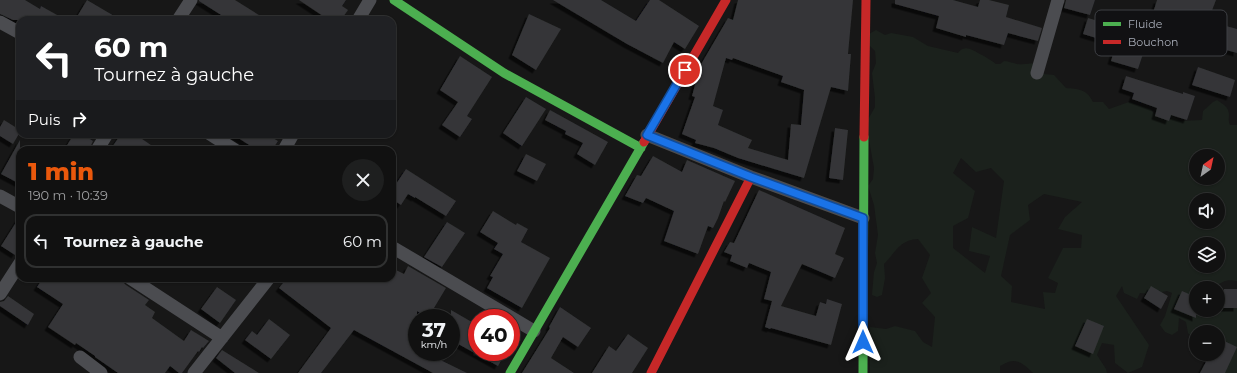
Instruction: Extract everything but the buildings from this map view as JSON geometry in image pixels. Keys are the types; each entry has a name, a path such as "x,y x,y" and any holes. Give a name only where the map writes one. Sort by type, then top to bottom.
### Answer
{"street":[{"path":"180,16 190,0"},
{"path":"360,16 370,0"},
{"path":"394,0 504,73 641,148"},
{"path":"510,373 726,0"},
{"path":"863,373 863,218 866,0"},
{"path":"1037,73 1058,0"},
{"path":"0,22 16,31"},
{"path":"647,135 751,177 863,218"},
{"path":"216,138 230,146"},
{"path":"651,373 751,177"},
{"path":"0,196 16,205"},
{"path":"396,249 534,331"},
{"path":"0,294 16,269"},
{"path":"136,282 222,338"},
{"path":"194,373 266,282"},
{"path":"80,357 101,373"}],"shaded area":[{"path":"876,30 885,35 891,33 913,37 928,46 958,53 967,48 996,64 1000,64 1004,61 1017,64 1032,63 1035,64 1044,74 1054,75 1066,88 1082,90 1088,94 1093,102 1103,102 1109,109 1129,102 1151,109 1154,114 1168,113 1180,121 1202,120 1203,111 1217,100 1225,106 1229,112 1230,125 1237,125 1237,281 1189,281 1189,317 1225,317 1225,306 1237,298 1237,373 1216,373 1223,361 1225,361 1225,325 1189,325 1189,334 1186,322 1179,318 1178,331 1172,335 1165,332 1160,325 1165,316 1172,293 1167,291 1152,294 1140,293 1137,299 1124,293 1122,286 1116,296 1149,345 1142,367 1128,373 1115,363 1114,345 1102,343 1097,355 1107,373 1033,373 1022,363 1013,361 1000,366 1000,373 870,373 870,327 886,329 895,326 915,331 923,342 932,347 935,317 922,303 931,293 922,278 930,255 918,239 902,244 884,264 885,278 882,295 877,297 872,295 874,272 877,263 875,253 878,235 874,205 868,186 873,179 874,168 866,123 875,107 872,73 876,63 875,51 867,43 867,35","holes":["961,158 976,172 991,168 1004,181 996,238 972,227 969,251 990,256 985,273 953,248 953,226 968,218 975,191 953,173","1044,194 1082,202 1065,217 1058,229 1082,235 1081,248 1063,248 1048,278 1058,283 1055,293 1043,292 1045,309 1011,302 1012,286 1001,276 1010,235 1030,220 1028,205"]}],"traffic: fast":[{"path":"394,0 504,73 641,148"},
{"path":"863,373 864,137"},
{"path":"510,373 644,142"}],"traffic: jam":[{"path":"644,142 726,0"},
{"path":"864,137 866,0"},
{"path":"651,373 751,177"}],"route":[{"path":"685,70 647,135 751,177 863,218 863,342"}]}
